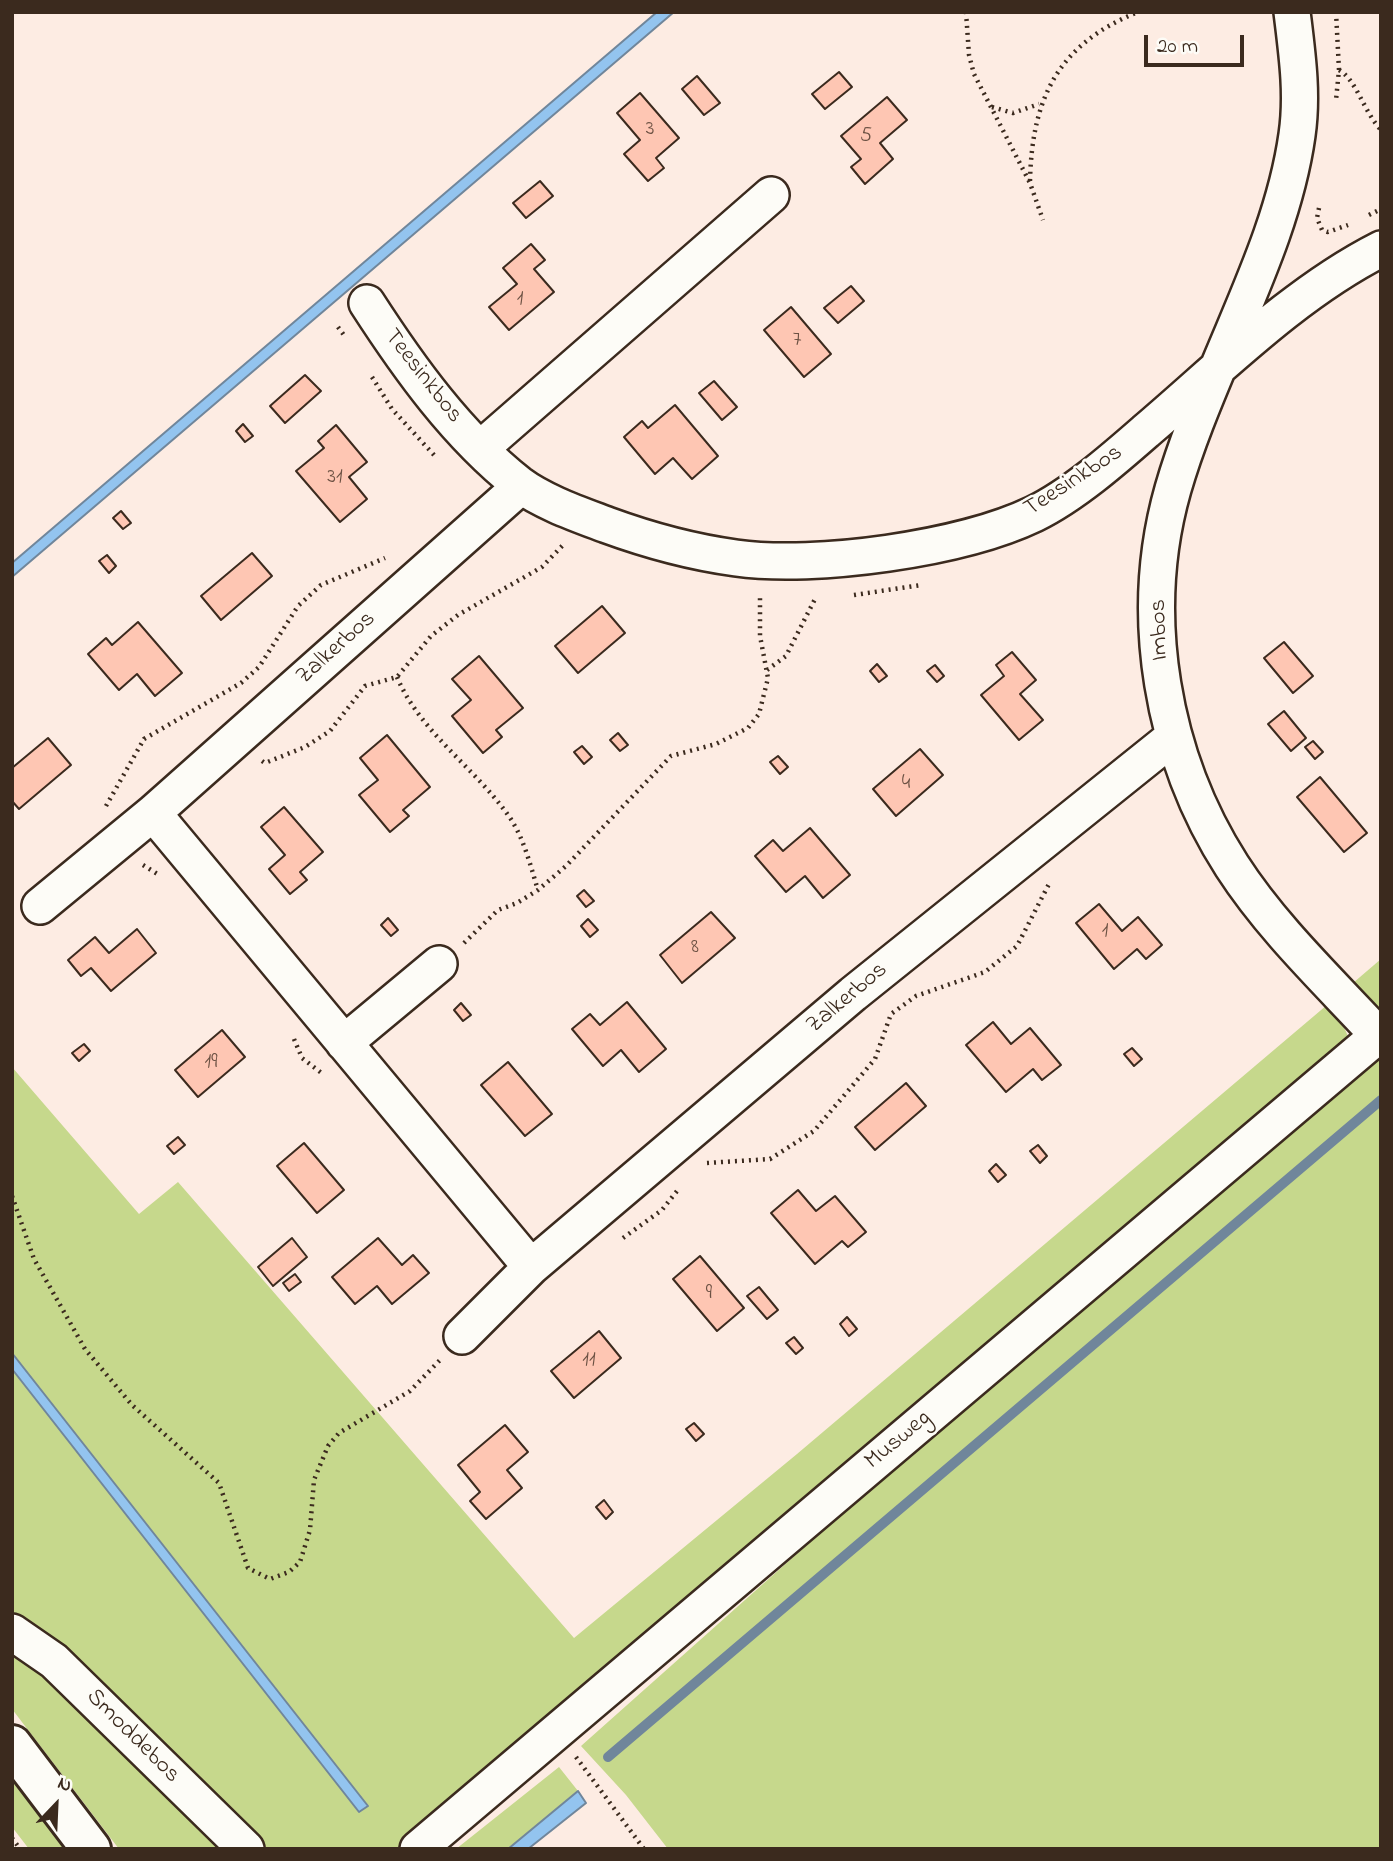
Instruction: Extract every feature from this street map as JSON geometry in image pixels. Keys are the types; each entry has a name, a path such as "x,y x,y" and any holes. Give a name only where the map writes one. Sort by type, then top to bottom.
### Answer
{"street":[{"name":"Teesinkbos","path":"368,303 398,351 480,449 522,486 578,514 650,540 738,559 831,560 950,542 1034,513 1110,463 1216,372 1279,213 1297,135 1299,71 1292,12"},
{"name":"Teesinkbos","path":"480,449 771,195"},
{"name":"Imbos","path":"1380,1034 1295,947 1232,866 1190,790 1172,738 1157,635 1160,552 1172,491 1216,372 1308,295 1346,267 1381,249"},
{"name":"Zalkerbos","path":"40,906 153,813 522,486"},
{"name":"Zalkerbos","path":"462,1336 531,1267 853,994 1172,738"},
{"path":"153,813 531,1267"},
{"path":"344,1043 439,964"},
{"name":"Musweg","path":"418,1849 1380,1034"},
{"name":"Smoddebos","path":"12,1632 54,1661 246,1849"},
{"path":"12,1745 91,1849"}],"path":[{"path":"966,12 969,55 991,107 1030,183 1043,220"},
{"path":"1030,183 1033,129 1039,104 1073,54 1094,36 1138,12"},
{"path":"1336,12 1339,70 1336,103"},
{"path":"1339,70 1349,76 1360,102 1381,130"},
{"path":"991,107 1013,113 1039,104"},
{"path":"1320,205 1317,218 1322,230 1328,232 1352,224"},
{"path":"1361,219 1381,209"},
{"path":"203,705 265,763 305,747 330,731 365,686 397,677 423,645 458,615 542,567 566,542 557,537"},
{"path":"167,880 149,870 116,843 107,830 106,805 144,739 241,683 259,667 298,606 321,585 388,557"},
{"path":"843,595 931,583"},
{"path":"750,594 774,595"},
{"path":"439,964 498,910 517,903 538,890 566,866 671,756 716,744 748,727 759,714 767,670 760,636 760,595"},
{"path":"802,596 830,596"},
{"path":"767,670 786,656 816,597"},
{"path":"397,677 424,720 510,818 524,847 538,890"},
{"path":"696,1165 770,1159 814,1131 875,1059 891,1014 916,996 985,972 1017,946 1039,908 1053,874"},
{"path":"293,1035 302,1058 332,1080"},
{"path":"619,1241 663,1210 683,1183"},
{"path":"12,1196 34,1259 85,1349 132,1405 219,1483 248,1568 259,1577 270,1579 289,1572 306,1551 314,1480 328,1446 339,1433 411,1391 462,1336"},
{"path":"556,1731 644,1849"},
{"path":"12,1838 20,1849"}],"green space":[{"path":"1381,959 1381,1012 1353,983"},
{"path":"1327,1005 1343,1025 1351,1043 400,1849 259,1849 30,1626 12,1615 12,1369 359,1811 367,1805 12,1353 12,1067 139,1214 178,1182 574,1638 797,1454"},
{"path":"1381,1056 1381,1849 668,1849 626,1795 581,1746 873,1486"},
{"path":"12,1643 231,1849 119,1849 12,1709"},
{"path":"12,1755 82,1849 29,1849 12,1827"},
{"path":"559,1767 578,1791 508,1849 456,1849"}],"water":[{"path":"657,12 674,12 12,577 12,563"},
{"path":"12,1353 368,1806 359,1812 12,1369"},
{"path":"578,1791 586,1803 528,1849 508,1849"}],"building":[{"path":"839,72 852,87 825,109 812,94"},
{"path":"697,76 720,103 704,115 682,89"},
{"path":"640,93 679,138 656,158 664,168 648,181 624,154 640,140 617,113"},
{"path":"887,97 907,120 880,143 893,159 865,184 851,167 861,159 841,136"},
{"path":"540,181 553,196 526,218 513,203"},
{"path":"531,244 545,260 534,269 554,292 509,330 489,307 517,284 503,268"},
{"path":"851,286 864,301 838,323 824,308"},
{"path":"791,307 831,354 804,377 764,330"},
{"path":"305,375 321,391 285,423 270,406"},
{"path":"714,381 737,407 722,420 699,393"},
{"path":"675,405 718,456 692,479 673,458 655,474 624,437 642,421 648,428"},
{"path":"243,424 253,436 245,442 236,431"},
{"path":"336,425 367,462 349,477 367,499 340,522 296,471 324,448 318,441"},
{"path":"121,511 131,523 123,529 113,518"},
{"path":"252,553 272,576 221,620 201,596"},
{"path":"107,555 116,566 109,573 99,561"},
{"path":"602,606 625,633 578,673 555,646"},
{"path":"138,622 182,673 155,696 137,674 119,690 88,654 106,638 112,645"},
{"path":"1284,642 1313,676 1293,693 1264,658"},
{"path":"1012,652 1036,680 1020,694 1043,720 1019,740 981,695 1004,676 996,665"},
{"path":"479,656 523,708 496,730 502,737 483,753 452,716 471,700 452,679"},
{"path":"877,664 887,676 879,682 870,671"},
{"path":"935,665 944,676 937,682 927,671"},
{"path":"1284,711 1306,738 1291,751 1268,724"},
{"path":"618,733 628,745 620,751 610,740"},
{"path":"387,735 430,787 403,810 409,816 390,832 359,795 378,780 360,758"},
{"path":"48,738 71,765 19,809 12,801 12,768"},
{"path":"1313,741 1323,752 1315,759 1305,747"},
{"path":"582,746 592,757 584,764 574,752"},
{"path":"920,749 943,775 896,816 873,789"},
{"path":"778,756 788,767 780,774 770,762"},
{"path":"1320,777 1367,833 1344,852 1297,797"},
{"path":"284,807 323,852 300,872 307,880 290,894 269,869 285,855 261,827"},
{"path":"810,828 850,875 823,898 805,876 786,892 755,856 773,840 783,851"},
{"path":"584,890 594,901 586,907 577,896"},
{"path":"1099,904 1122,931 1138,917 1162,945 1146,959 1137,949 1114,969 1076,923"},
{"path":"711,912 735,938 682,983 660,955"},
{"path":"388,918 398,930 391,936 381,925"},
{"path":"588,919 598,930 590,937 581,926"},
{"path":"137,929 156,953 111,991 91,968 81,976 68,960 95,937 109,953"},
{"path":"627,1002 666,1049 639,1072 621,1050 603,1066 572,1029 590,1014 600,1025"},
{"path":"461,1003 471,1015 463,1021 454,1010"},
{"path":"993,1022 1011,1044 1030,1028 1061,1065 1042,1080 1033,1069 1006,1092 966,1045"},
{"path":"222,1030 245,1057 198,1097 175,1070"},
{"path":"84,1044 90,1051 79,1061 72,1053"},
{"path":"1132,1048 1142,1059 1134,1066 1124,1054"},
{"path":"508,1062 552,1114 525,1136 481,1085"},
{"path":"906,1083 926,1106 875,1150 855,1127"},
{"path":"178,1137 185,1145 174,1154 167,1146"},
{"path":"304,1143 344,1190 317,1213 277,1166"},
{"path":"1038,1145 1047,1156 1040,1163 1030,1151"},
{"path":"996,1164 1006,1175 998,1182 989,1171"},
{"path":"798,1190 816,1211 835,1196 866,1232 848,1247 842,1241 815,1264 771,1213"},
{"path":"292,1238 307,1257 273,1286 258,1267"},
{"path":"378,1238 402,1265 413,1255 429,1273 392,1304 377,1286 355,1304 332,1277"},
{"path":"700,1256 744,1308 717,1331 673,1279"},
{"path":"295,1274 301,1282 289,1291 283,1283"},
{"path":"759,1287 778,1310 767,1319 747,1296"},
{"path":"847,1317 857,1329 849,1336 840,1324"},
{"path":"599,1331 621,1358 574,1398 551,1371"},
{"path":"794,1337 803,1348 796,1354 786,1343"},
{"path":"694,1423 704,1434 696,1441 686,1429"},
{"path":"505,1425 528,1452 507,1470 522,1488 486,1519 470,1501 480,1492 458,1465"},
{"path":"604,1500 613,1512 606,1519 596,1507"}],"waterway":[{"path":"608,1757 1381,1100"}]}
